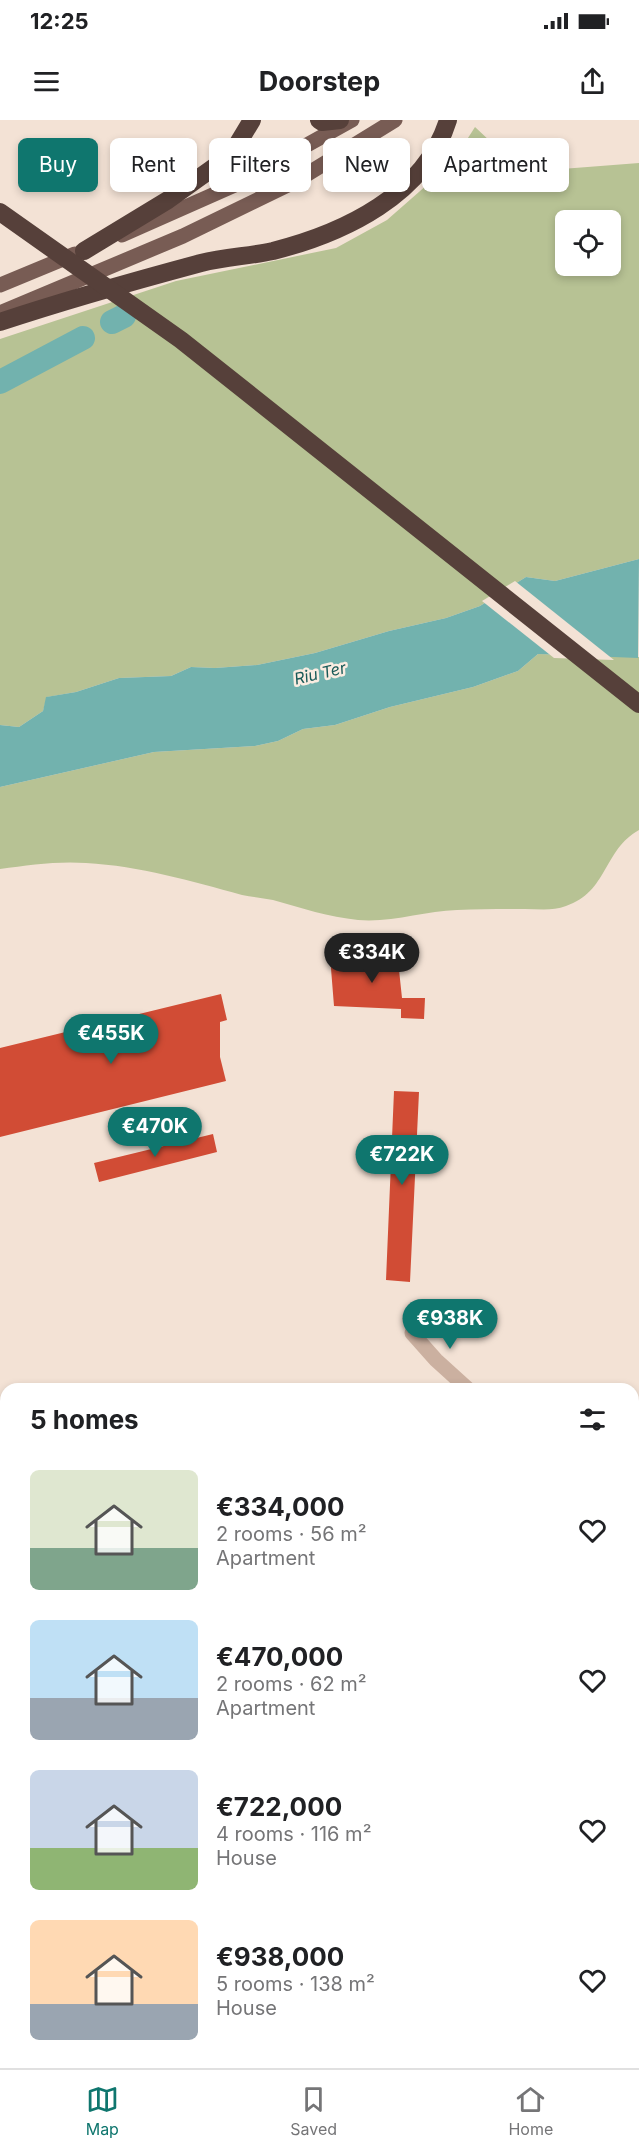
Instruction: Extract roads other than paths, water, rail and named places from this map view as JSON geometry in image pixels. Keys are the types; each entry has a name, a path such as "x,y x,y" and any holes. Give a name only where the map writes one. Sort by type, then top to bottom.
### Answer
{"highway":[{"path":"84,251 168,200 231,155 252,120"},
{"path":"319,120 340,120"},
{"path":"0,322 60,302 205,262 273,251 338,229 378,206 406,186 426,165 448,120"},
{"path":"0,212 181,340 639,704"}],"main road":[{"path":"0,285 235,185 352,120"},
{"path":"0,313 183,236 296,182 395,120"}],"street":[{"path":"412,1333 436,1360 461,1383"}],"water":[{"name":"Riu Ter","path":"639,559 638,658 538,654 518,671 473,687 390,707 335,725 303,729 278,741 255,746 154,752 0,787 0,725 19,727 43,711 46,697 76,692 119,678 171,676 191,667 257,665 315,653 389,631 446,618 480,606 526,577 555,581"}],"waterway":[{"path":"112,322 124,316"},
{"path":"0,382 83,338"}]}
